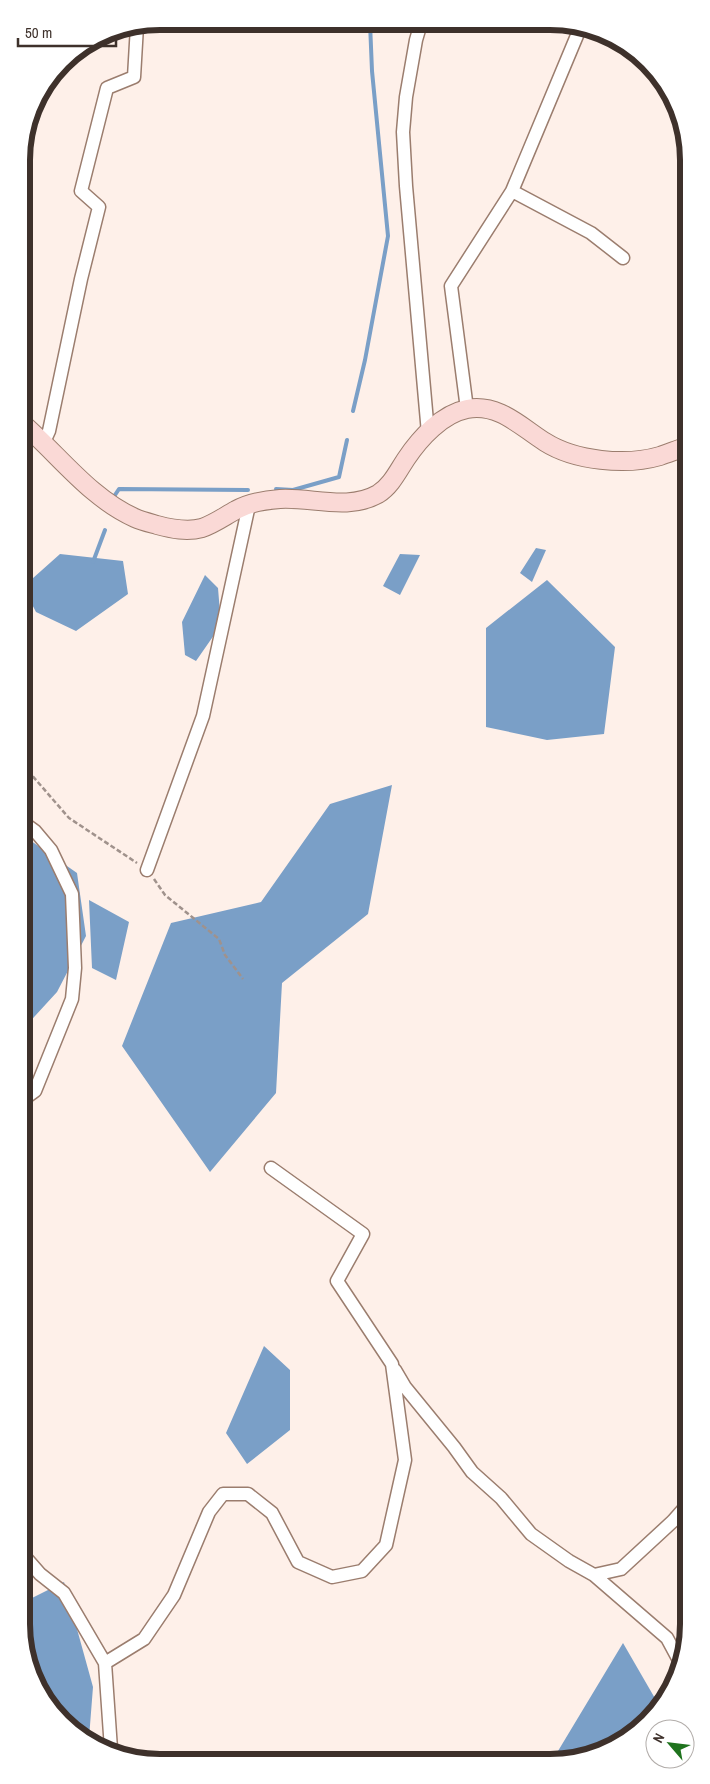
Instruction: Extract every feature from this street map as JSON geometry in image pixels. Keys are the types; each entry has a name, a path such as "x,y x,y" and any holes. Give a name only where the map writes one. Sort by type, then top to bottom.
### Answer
{"street":[{"path":"419,30 406,96 403,132 428,433"},
{"path":"44,442 49,431 98,208 81,191 107,88 134,77 134,32"},
{"path":"467,409 451,286 512,191 578,33"},
{"path":"512,191 591,233 623,258"},
{"path":"30,430 61,461 103,498 135,518 177,530 201,528 249,505 281,499 339,502 360,500 378,493 390,482 408,456 428,433 448,416 467,409 488,408 508,417 547,443 581,456 624,461 658,456 680,449"},
{"path":"148,870 203,716 249,505"},
{"path":"30,828 35,831 50,850 72,894 75,968 72,999 35,1090 30,1094"},
{"path":"271,1168 363,1234 337,1281 405,1387 472,1472 501,1498 531,1534 569,1561 594,1575 667,1638 677,1656"},
{"path":"105,1663 144,1639 174,1595 209,1512 223,1494 248,1494 272,1513 298,1562 332,1576 362,1571 386,1545 405,1460 392,1364"},
{"path":"594,1575 621,1569 680,1513"},
{"path":"30,1563 40,1574 64,1593 105,1663 111,1744"}],"water":[{"path":"536,548 546,550 532,582 520,573"},
{"path":"60,554 123,561 128,594 76,631 36,612 30,600 30,581"},
{"path":"400,554 420,555 400,595 383,586"},
{"path":"205,575 218,588 221,625 196,661 185,655 182,622"},
{"path":"547,580 615,647 604,734 547,740 486,727 486,628"},
{"path":"392,785 368,914 282,983 276,1093 210,1172 122,1046 171,923 261,902 330,804"},
{"path":"30,840 77,873 86,936 57,992 30,1021"},
{"path":"89,900 129,922 116,980 92,968"},
{"path":"264,1346 290,1370 290,1430 247,1464 226,1433"},
{"path":"64,1582 93,1687 89,1733 74,1722 62,1710 47,1689 40,1674 34,1658 31,1641 30,1599"},
{"path":"623,1643 656,1699 636,1722 615,1737 584,1750 556,1754"}],"waterway":[{"path":"353,411 365,360 388,236 372,71 370,30"},
{"path":"276,489 293,490 339,477 347,440"},
{"path":"115,495 119,489 248,490"},
{"path":"93,562 105,530"}]}
